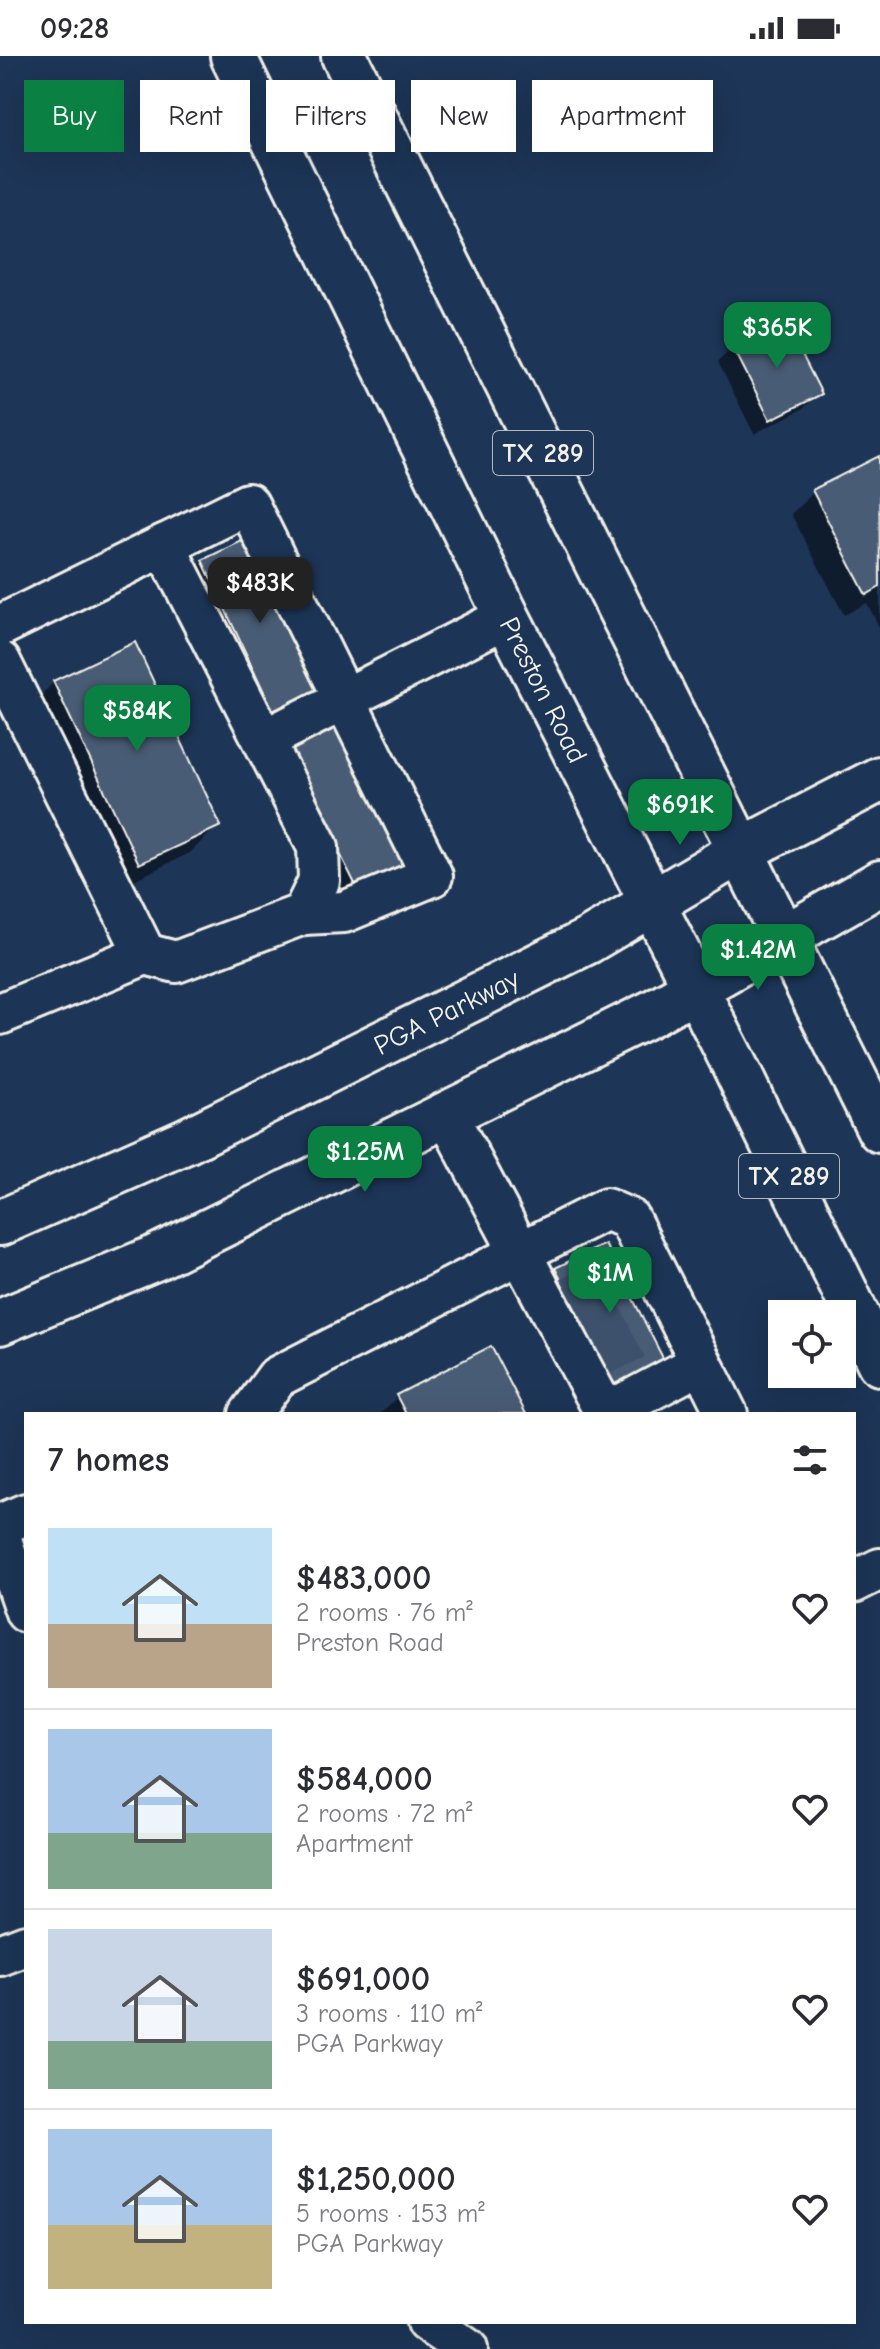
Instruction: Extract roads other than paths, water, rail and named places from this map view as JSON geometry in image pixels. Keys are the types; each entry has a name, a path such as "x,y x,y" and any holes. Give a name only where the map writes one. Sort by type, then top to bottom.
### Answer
{"main road":[{"name":"Preston Road","path":"233,56 507,617 696,989 880,1363"},
{"name":"TX 289","path":"344,56 880,1130"},
{"name":"PGA Parkway","path":"0,1223 199,1135 588,941 742,850 880,779"},
{"path":"0,1322 155,1258 447,1115 696,989 880,883"}],"street":[{"path":"0,626 248,504 432,876 344,912 303,914 176,962 145,954 0,1014"},
{"path":"164,545 318,847 319,881 303,914"},
{"path":"264,740 507,617"},
{"path":"0,662 145,954"},
{"path":"447,1115 523,1252 575,1331 600,1403 618,1407 701,1363"},
{"path":"251,1412 277,1377 606,1209 629,1219 649,1294 701,1363 726,1412"},
{"path":"0,1525 24,1515"},
{"path":"0,1537 24,1606"},
{"path":"856,1581 880,1569"},
{"path":"0,1955 24,1946"},
{"path":"430,2324 467,2349"}],"tunnel":[{"path":"570,1297 619,1271"},
{"path":"585,1326 634,1302"},
{"path":"600,1357 649,1332"}]}
